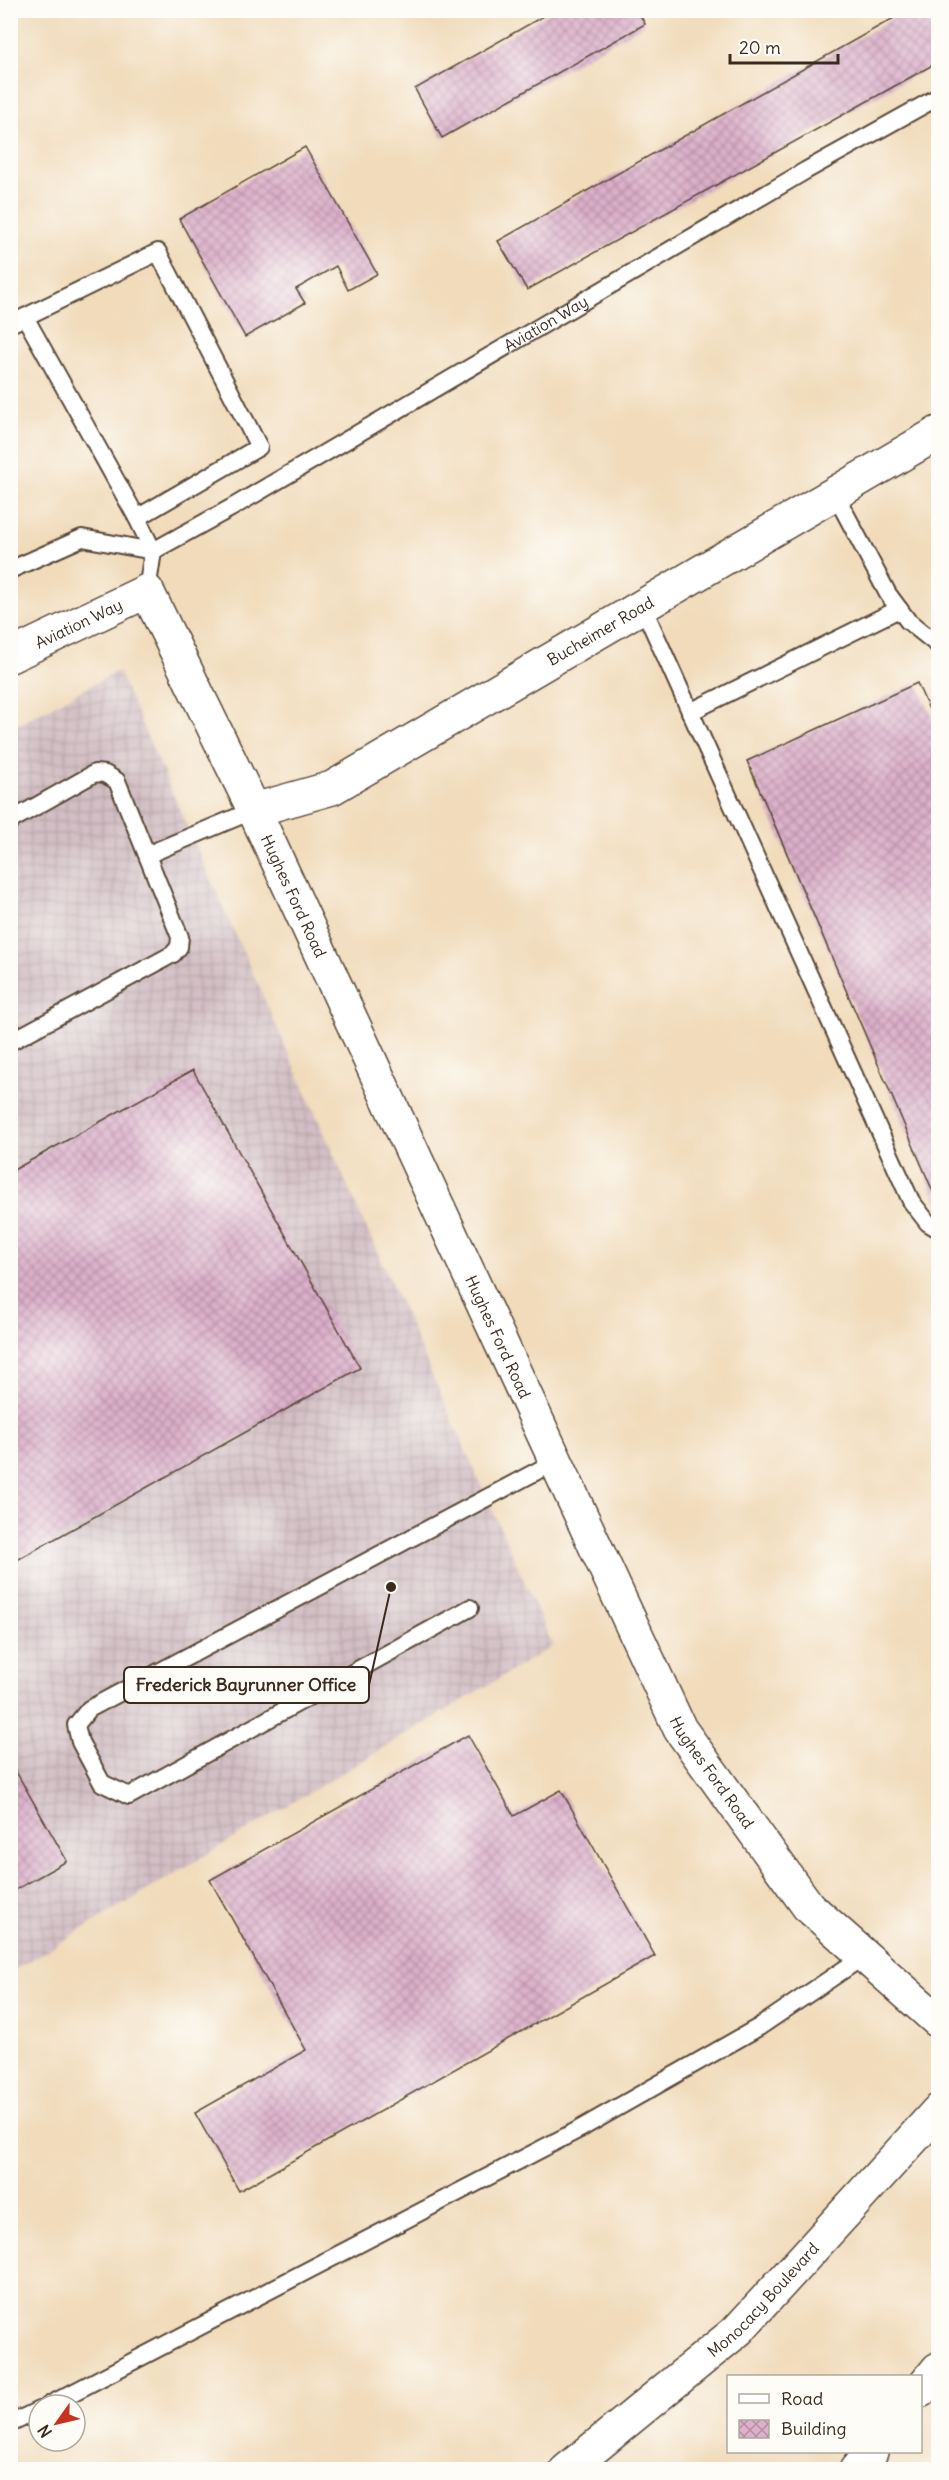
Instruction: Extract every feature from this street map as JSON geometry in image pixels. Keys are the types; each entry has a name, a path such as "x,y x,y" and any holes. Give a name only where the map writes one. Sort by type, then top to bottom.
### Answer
{"street":[{"name":"Bucheimer Road","path":"254,810 332,788 939,433"},
{"name":"Aviation Way","path":"10,657 147,591"},
{"name":"Hughes Ford Road","path":"147,591 254,810 680,1729 808,1906 939,2021"},
{"name":"Monocacy Boulevard","path":"567,2469 738,2331 939,2111"},
{"path":"922,2390 939,2369"},
{"path":"856,2469 869,2453"}],"lane":[{"name":"Aviation Way","path":"153,551 231,508 805,171 939,97"},
{"path":"137,518 259,447 158,252 18,320 137,518 153,551 147,591"},
{"path":"835,494 899,609 908,621 939,645"},
{"path":"10,570 82,538 153,551"},
{"path":"643,607 912,1201 928,1222 939,1229"},
{"path":"690,712 899,609"},
{"path":"10,821 95,773 105,774 117,781 149,855 180,937 179,947 173,954 10,1042"},
{"path":"149,855 254,810"},
{"path":"470,1608 129,1796 102,1783 80,1742 76,1725 89,1709 556,1461"},
{"path":"72,2393 578,2130 759,2027 864,1956"},
{"path":"10,2424 27,2416"}],"shaded area":[{"path":"118,671 553,1646 11,1972 11,728"}],"building":[{"path":"554,10 637,10 645,24 442,138 415,89"},
{"path":"908,10 938,10 938,62 527,290 498,241"},
{"path":"305,147 377,274 348,290 336,266 296,289 305,303 245,337 179,219"},
{"path":"917,683 938,729 938,1203 747,761"},
{"path":"193,1070 360,1368 10,1564 10,1172"},
{"path":"468,1735 514,1816 561,1790 655,1956 239,2191 195,2113 306,2050 210,1880"},
{"path":"10,1761 67,1861 10,1893"}],"place":[{"name":"Frederick Bayrunner Office","path":"391,1587"}]}
